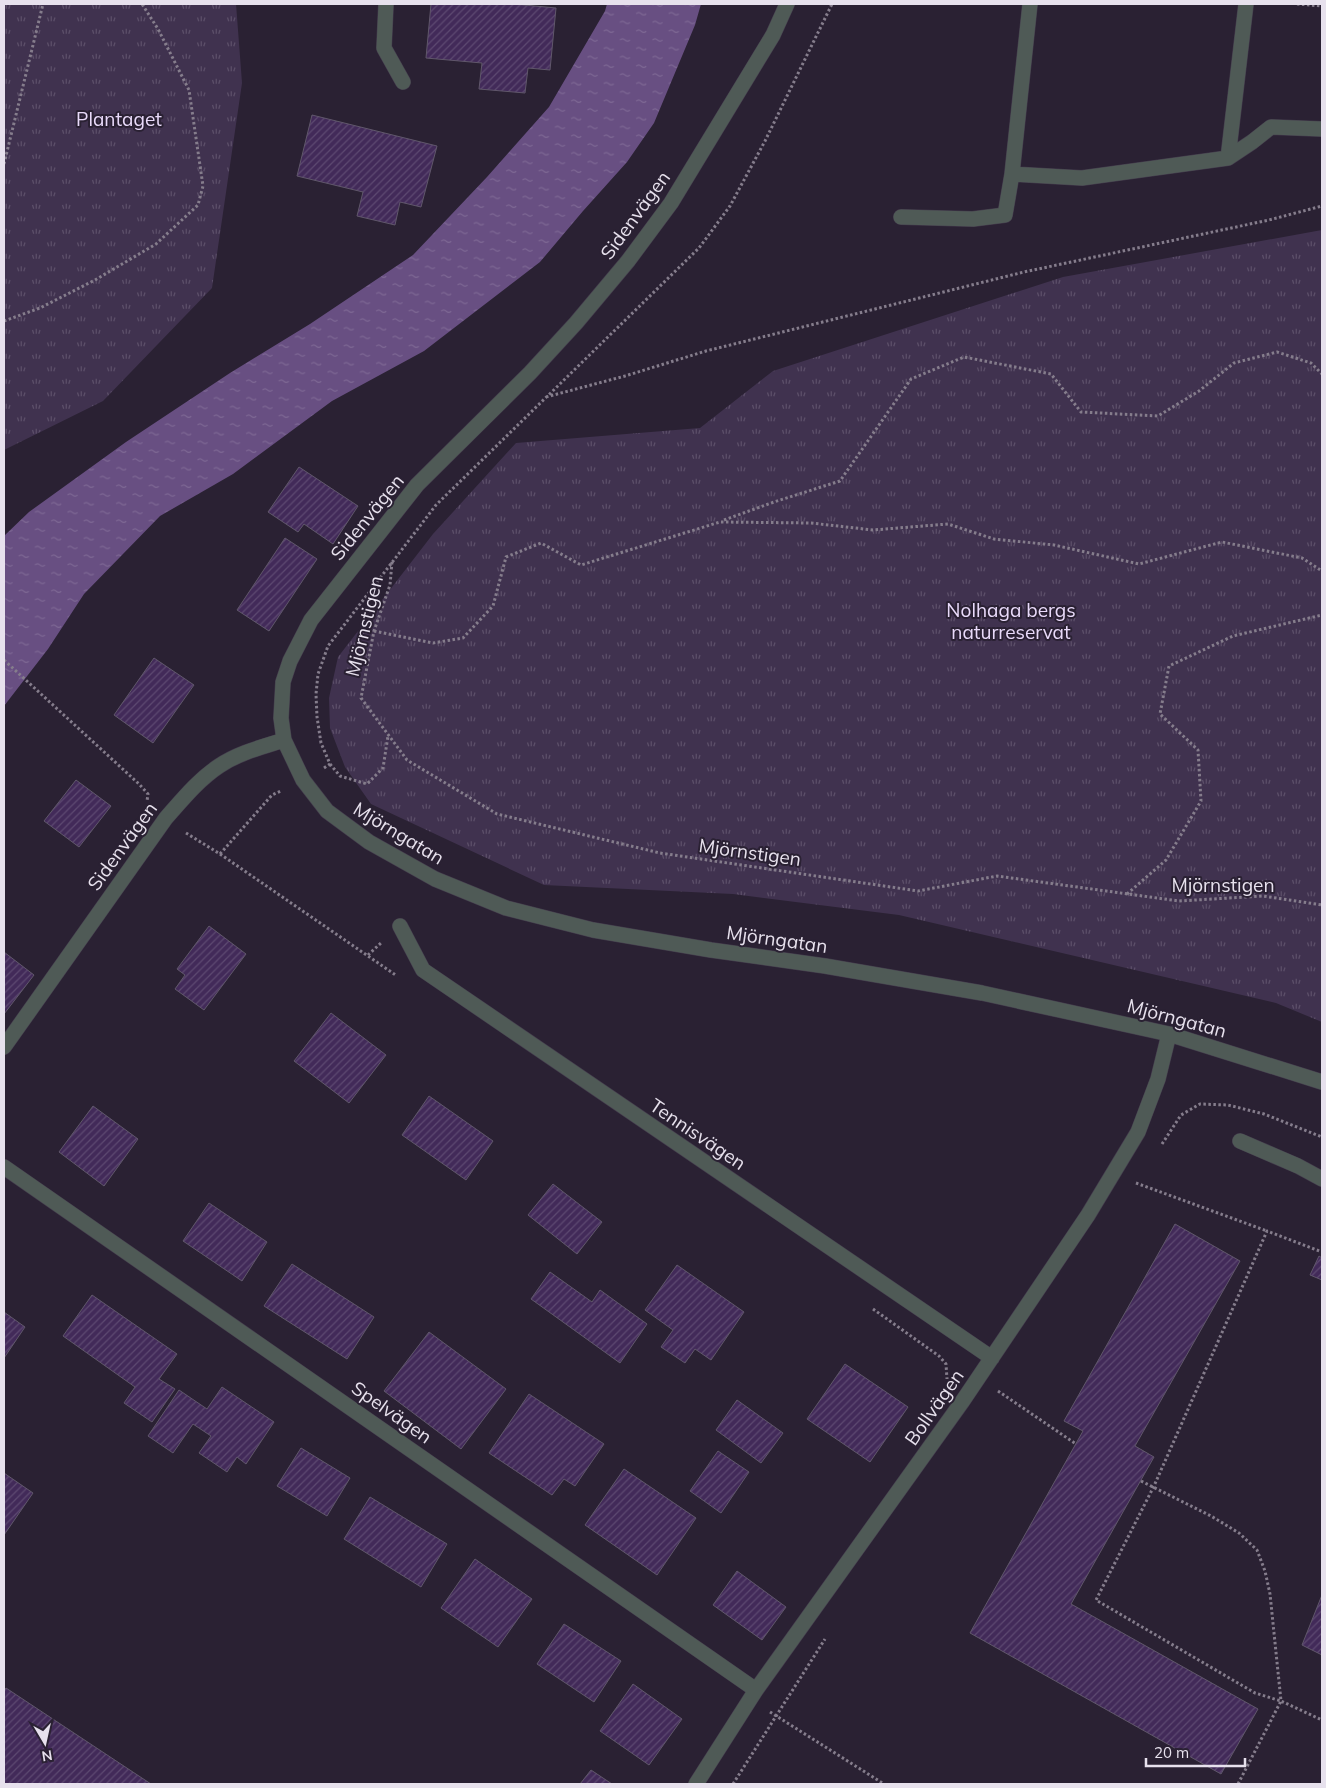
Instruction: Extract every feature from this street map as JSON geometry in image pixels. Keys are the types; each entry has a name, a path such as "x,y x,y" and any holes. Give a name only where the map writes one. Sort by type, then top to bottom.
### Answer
{"street":[{"path":"386,4 384,48 403,82"},
{"name":"Sidenvägen","path":"4,1046 166,818 188,793 219,766 247,753 284,740 281,718 283,682 290,660 311,620 417,486 530,373 576,323 628,261 671,203 773,35 787,4"},
{"path":"900,217 939,220 973,219 1005,215 1012,174 1030,4"},
{"path":"1228,158 1246,4"},
{"path":"1012,174 1082,178 1228,158 1270,127 1322,129"},
{"name":"Mjörngatan","path":"284,740 303,780 327,812 369,842 435,879 506,908 593,930 711,950 825,966 982,993 1169,1034 1322,1082"},
{"name":"Tennisvägen","path":"400,926 423,970 992,1358"},
{"name":"Bollvägen","path":"696,1784 754,1694 992,1358 1088,1215 1138,1132 1158,1078 1169,1034"},
{"path":"1240,1141 1298,1166 1322,1179"},
{"name":"Spelvägen","path":"4,1166 754,1694"}],"path":[{"path":"4,164 43,4"},
{"path":"4,321 40,308 95,280 156,244 198,205 204,186 189,90 158,29 142,4"},
{"path":"388,735 382,768 367,784 340,776 330,764 321,743 316,717 318,674 328,646 436,505 699,248 730,206 765,141 832,4"},
{"path":"1297,4 1322,6"},
{"path":"546,397 625,376 706,351 1024,272 1269,220 1322,206"},
{"path":"374,631 433,643 463,638 493,606 506,557 541,543 581,565 720,522 840,481 911,380 964,357 1050,374 1081,412 1158,416 1199,392 1234,363 1277,352 1311,363 1322,374"},
{"path":"720,522 811,523 873,530 948,524 994,538 1054,545 1139,564 1222,542 1302,558 1322,571"},
{"name":"Mjörnstigen","path":"392,561 390,585 374,631 361,698 407,760 496,814 660,853 918,891 997,876 1179,901 1263,896 1322,905"},
{"path":"1127,894 1166,860 1202,801 1198,750 1160,714 1169,666 1233,636 1322,616"},
{"path":"4,660 139,784 148,794 147,804 220,854 272,795 330,764"},
{"path":"1160,1146 1181,1115 1200,1104 1228,1105 1264,1114 1322,1136"},
{"path":"1139,1177 1135,1183 1268,1230 1322,1252"},
{"path":"1268,1230 1154,1486 1096,1600 1255,1693 1281,1701 1322,1720"},
{"path":"995,1389 1076,1444"},
{"path":"1141,1481 1154,1486 1239,1533 1256,1550 1265,1572 1270,1594 1281,1701 1238,1784"},
{"path":"733,1784 828,1635"},
{"path":"754,1694 777,1717 884,1784"}],"green space":[{"name":"Plantaget","path":"4,4 236,4 242,83 212,288 103,401 4,450"},
{"name":"Nolhaga bergs naturreservat","path":"1322,230 1322,1022 1276,1003 899,915 733,894 544,885 371,804 345,767 330,728 329,698 338,657 433,534 516,443 700,428 773,371 1063,277"}],"water":[{"path":"607,4 701,4 695,25 654,123 627,162 540,262 424,351 332,401 233,474 160,516 84,594 48,649 4,706 4,536 29,512 126,442 230,373 310,324 413,255 487,177 549,107 605,11"}],"building":[{"path":"431,4 514,4 556,8 550,70 528,68 525,93 479,89 482,63 426,58"},
{"path":"312,115 437,146 421,207 400,202 395,225 357,216 363,192 297,176"},
{"path":"299,467 358,506 333,544 304,524 298,532 268,512"},
{"path":"285,538 317,559 269,631 237,610"},
{"path":"154,658 194,685 153,743 114,715"},
{"path":"76,780 111,806 79,847 44,821"},
{"path":"209,926 246,954 204,1010 175,989 185,975 177,969"},
{"path":"4,952 34,975 4,1014"},
{"path":"331,1013 386,1055 349,1103 294,1061"},
{"path":"429,1096 493,1141 466,1180 402,1135"},
{"path":"93,1106 138,1139 104,1186 59,1152"},
{"path":"553,1184 602,1222 577,1254 528,1215"},
{"path":"209,1203 267,1242 242,1281 183,1241"},
{"path":"1175,1224 1240,1261 1135,1446 1154,1457 1071,1604 1258,1709 1221,1774 970,1633 1083,1431 1064,1421"},
{"path":"1319,1256 1322,1258 1322,1280 1310,1275"},
{"path":"292,1264 374,1317 347,1359 264,1306"},
{"path":"677,1265 744,1312 711,1360 695,1349 685,1363 661,1347 673,1330 645,1310"},
{"path":"550,1272 592,1302 600,1290 647,1324 620,1363 531,1299"},
{"path":"92,1295 177,1354 159,1379 175,1389 152,1422 124,1403 135,1387 63,1336"},
{"path":"4,1312 25,1327 4,1358"},
{"path":"429,1332 506,1389 461,1449 384,1391"},
{"path":"845,1364 908,1407 870,1462 807,1419"},
{"path":"222,1387 274,1422 246,1464 237,1457 227,1472 199,1453 211,1436 193,1424 173,1453 148,1436 179,1390 207,1409"},
{"path":"529,1394 604,1444 575,1486 564,1479 552,1495 489,1453"},
{"path":"737,1400 783,1433 761,1463 716,1430"},
{"path":"301,1448 350,1478 327,1516 277,1486"},
{"path":"718,1451 749,1472 721,1513 690,1491"},
{"path":"624,1469 696,1518 657,1575 585,1525"},
{"path":"4,1473 33,1493 4,1535"},
{"path":"370,1497 447,1544 421,1587 344,1539"},
{"path":"475,1559 532,1599 498,1647 441,1608"},
{"path":"737,1571 786,1607 762,1640 713,1605"},
{"path":"1322,1595 1322,1655 1302,1645"},
{"path":"564,1624 621,1661 594,1702 537,1664"},
{"path":"633,1684 682,1719 649,1765 600,1731"},
{"path":"6,1688 151,1784 4,1784 4,1691"},
{"path":"591,1770 612,1784 580,1784"}]}
